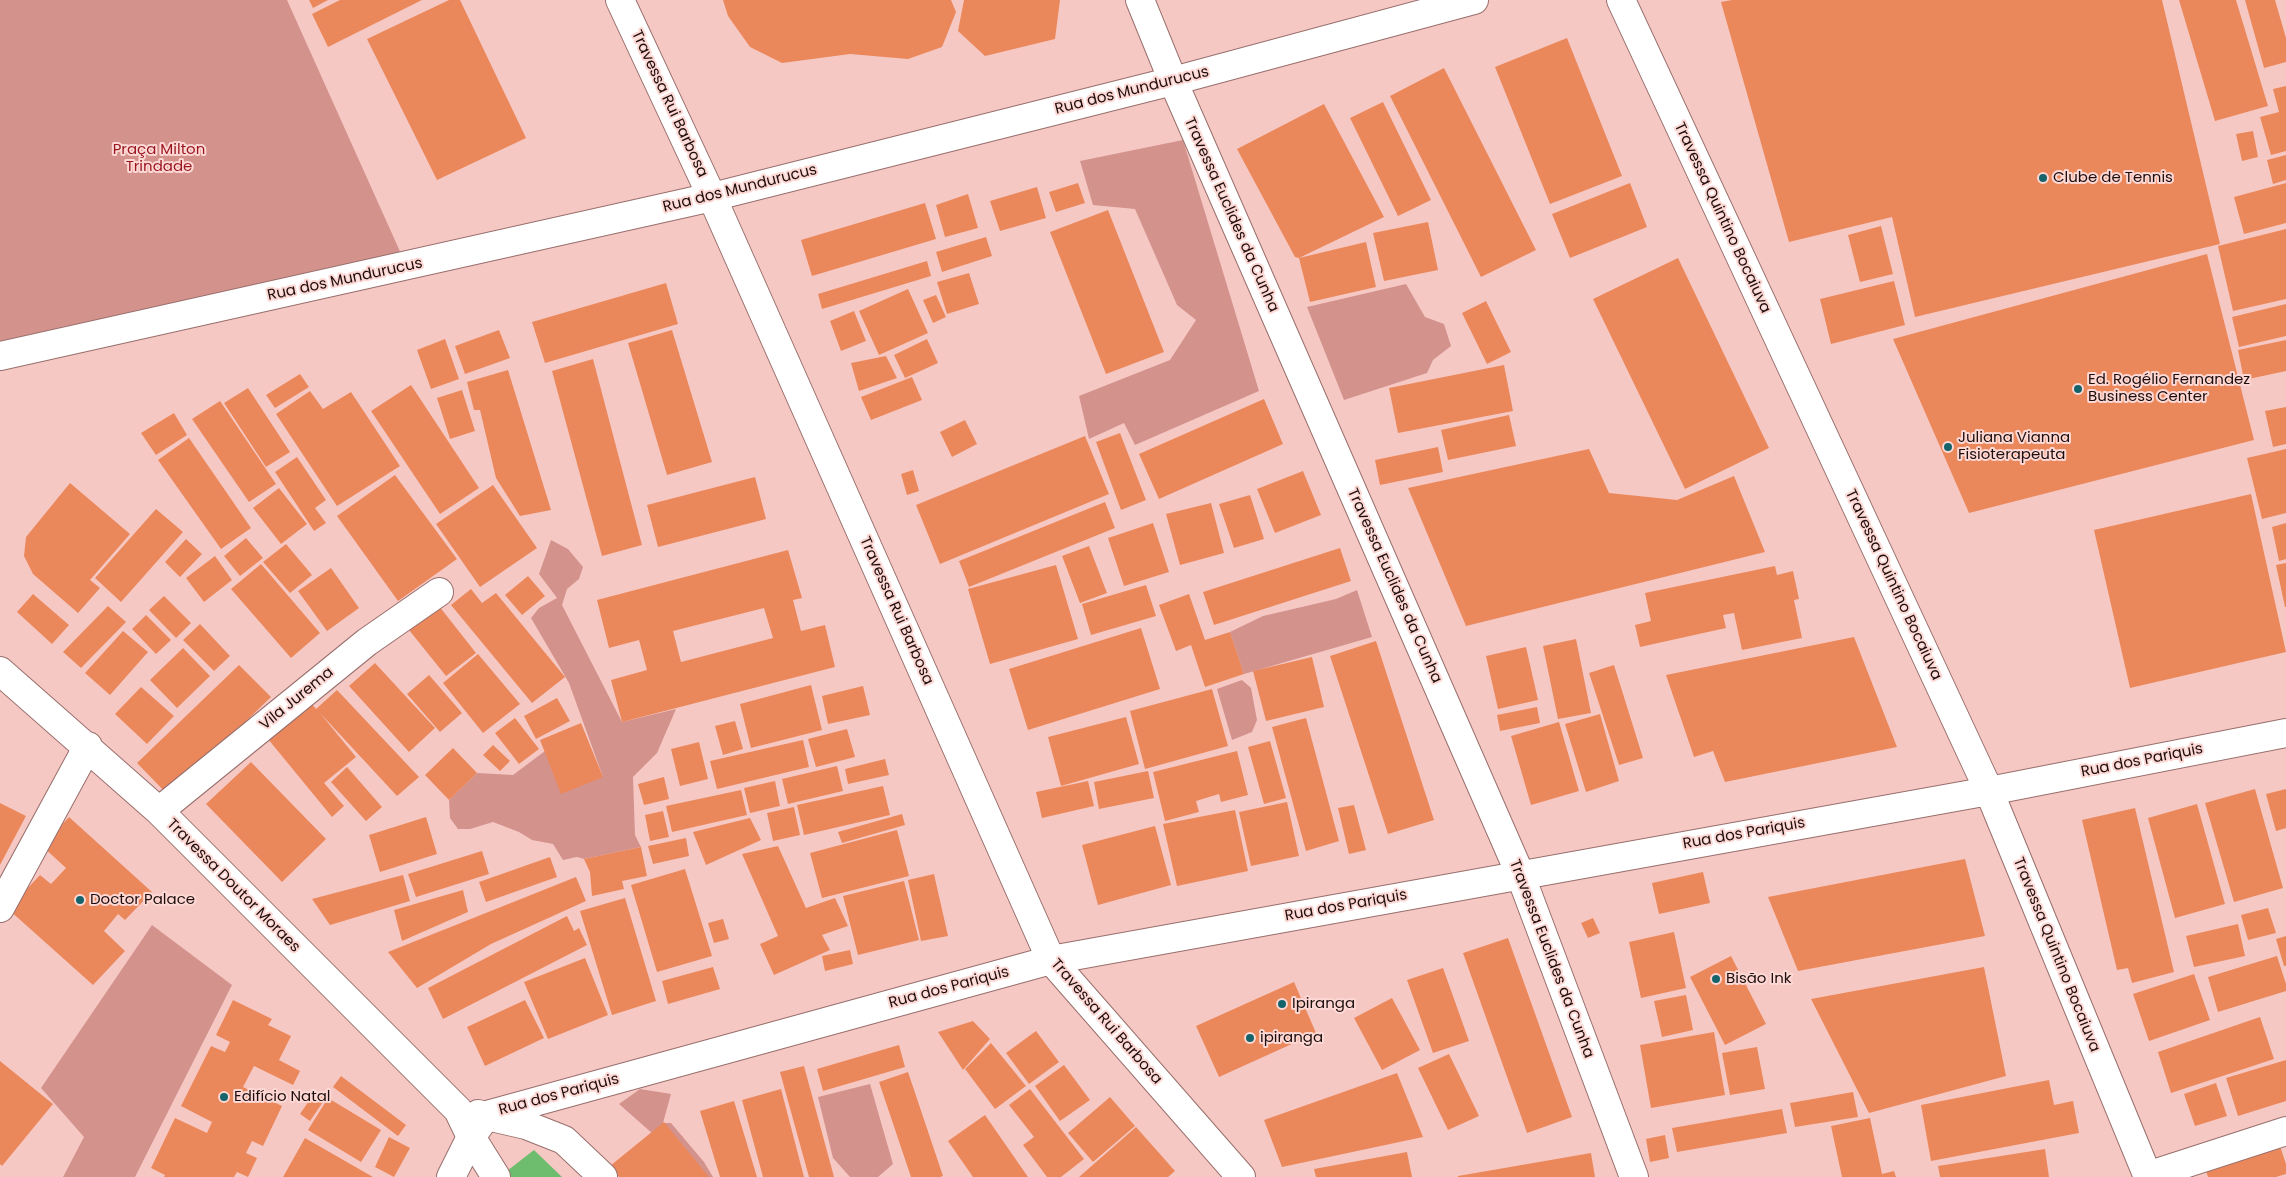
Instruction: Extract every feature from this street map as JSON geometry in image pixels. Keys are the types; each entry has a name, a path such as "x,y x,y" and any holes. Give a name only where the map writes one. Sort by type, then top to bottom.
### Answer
{"street":[{"name":"Travessa Rui Barbosa","path":"620,0 712,197 1051,960 1241,1177"},
{"name":"Travessa Euclides da Cunha","path":"1140,0 1173,81 1520,874 1634,1177"},
{"name":"Rua dos Mundurucus","path":"0,356 712,197 1173,81 1474,0"},
{"name":"Travessa Quintino Bocaiuva","path":"1621,0 1989,791 2148,1176"},
{"name":"Vila Jurema","path":"159,811 367,642 439,592"},
{"name":"Travessa Doutor Moraes","path":"0,671 88,746 159,811 458,1110 471,1137 496,1177"},
{"name":"Rua dos Pariquis","path":"451,1177 471,1137 487,1115 1051,960 1989,791 2286,732"},
{"path":"0,908 88,746"},
{"path":"458,1110 526,1125 564,1140 603,1177"},
{"path":"2148,1176 2286,1131"}],"green space":[{"name":"Praça Milton Trindade","path":"0,0 287,0 407,267 0,356"},
{"path":"1183,140 1259,391 1135,445 1124,423 1089,439 1079,396 1170,360 1196,320 1177,305 1135,209 1093,205 1080,161"},
{"path":"1406,284 1425,317 1444,324 1451,346 1433,360 1427,373 1344,400 1307,307"},
{"path":"551,540 568,549 583,567 579,579 567,589 562,605 622,722 676,709 657,753 633,777 635,835 641,847 584,859 577,857 563,860 553,844 532,840 519,832 493,822 470,829 458,829 450,818 449,800 477,773 513,775 545,751 603,777 569,683 531,618 539,608 557,598 539,574"},
{"path":"1357,590 1372,637 1244,674 1230,632 1263,616 1336,599"},
{"path":"1242,680 1251,688 1257,720 1252,732 1232,740 1217,689"},
{"path":"152,925 232,985 135,1177 63,1177 84,1137 41,1088"},
{"path":"870,1084 893,1164 878,1177 850,1177 833,1158 818,1097"},
{"path":"640,1089 671,1094 663,1123 671,1123 704,1162 713,1177 682,1177 653,1134 619,1104"}],"shaded area":[{"path":"534,1150 562,1177 506,1177 503,1174"}],"building":[{"path":"309,0 328,0 313,8"},
{"path":"340,0 422,0 328,47 312,14"},
{"path":"449,0 460,0 526,138 437,180 367,39"},
{"path":"723,0 951,0 956,12 942,47 908,59 850,54 782,63 750,47 728,16"},
{"path":"964,0 1060,0 1055,39 985,56 958,31"},
{"name":"Clube de Tennis","path":"1732,0 2162,0 2220,244 1915,317 1892,217 1789,242 1721,2"},
{"path":"2179,0 2236,0 2268,106 2215,121"},
{"path":"2245,0 2275,0 2286,38 2286,62 2264,68"},
{"path":"1567,38 1622,176 1550,204 1495,67"},
{"path":"1444,68 1536,250 1481,277 1390,96"},
{"path":"2286,86 2286,151 2271,155 2260,117 2279,112 2273,89"},
{"path":"1383,102 1431,200 1398,216 1350,118"},
{"path":"1324,104 1384,217 1299,258 1295,257 1237,149"},
{"path":"2253,131 2258,157 2242,161 2236,134"},
{"path":"2286,155 2286,180 2273,184 2267,160"},
{"path":"1078,183 1085,203 1056,212 1049,192"},
{"path":"1630,183 1647,227 1570,258 1552,214"},
{"path":"2286,183 2286,223 2244,234 2234,197"},
{"path":"1037,187 1046,218 1000,231 990,201"},
{"path":"968,194 978,228 945,237 936,205"},
{"path":"925,203 936,239 812,276 801,240"},
{"path":"1108,210 1164,352 1106,374 1050,232"},
{"path":"1428,222 1438,270 1384,281 1373,233"},
{"path":"1881,226 1893,274 1860,282 1848,235"},
{"path":"2286,229 2286,299 2233,311 2218,246"},
{"path":"986,237 992,256 942,272 936,252"},
{"path":"1366,242 1376,287 1310,302 1299,258"},
{"name":"Ed. Rogélio Fernandez Business Center","path":"2207,254 2254,440 1969,513 1893,339"},
{"path":"1678,258 1769,448 1685,489 1593,299"},
{"path":"927,261 931,276 822,309 818,294"},
{"path":"969,273 979,304 947,314 937,282"},
{"path":"1894,281 1905,325 1831,344 1820,299"},
{"path":"666,283 678,324 545,363 532,322"},
{"path":"908,289 928,333 879,355 859,311"},
{"path":"936,295 946,317 933,323 923,300"},
{"path":"1486,301 1511,352 1487,364 1462,313"},
{"path":"2286,304 2286,336 2239,347 2232,317"},
{"path":"854,311 866,341 841,351 830,321"},
{"path":"499,330 510,358 465,374 455,346"},
{"path":"672,330 712,462 667,475 628,343"},
{"path":"445,339 459,379 431,389 417,350"},
{"path":"927,339 938,363 905,378 894,355"},
{"path":"2286,340 2286,371 2244,380 2238,350"},
{"path":"886,356 897,378 859,391 851,363"},
{"path":"593,359 642,545 602,556 552,371"},
{"path":"1504,365 1513,411 1398,433 1389,388"},
{"path":"508,370 551,510 520,516 496,478 480,410 474,410 467,382"},
{"path":"300,374 309,387 275,408 266,395"},
{"path":"912,377 922,400 871,420 861,397"},
{"path":"411,385 479,488 440,514 371,411"},
{"path":"248,388 290,452 266,467 224,403"},
{"path":"462,390 475,431 450,439 437,398"},
{"path":"310,391 323,409 351,392 400,466 337,506 276,414"},
{"path":"1264,399 1283,444 1159,499 1139,454"},
{"path":"220,401 276,484 249,502 192,419"},
{"path":"2286,407 2286,444 2273,447 2265,411"},
{"path":"174,413 187,435 156,455 141,433"},
{"path":"1509,415 1516,446 1448,460 1441,430"},
{"path":"965,420 977,444 952,457 940,432"},
{"path":"1120,433 1146,500 1121,510 1096,442"},
{"path":"1085,436 1109,494 940,564 916,505"},
{"path":"189,438 251,528 221,549 158,460"},
{"path":"1438,447 1443,472 1380,485 1375,460"},
{"path":"1589,449 1609,493 1677,500 1734,476 1765,552 1466,626 1408,488"},
{"path":"2286,449 2286,513 2262,519 2247,458"},
{"path":"297,457 326,500 315,508 326,523 314,531 275,472"},
{"path":"913,470 919,491 907,495 901,474"},
{"path":"1303,471 1321,515 1275,533 1257,489"},
{"path":"395,475 457,559 398,601 337,516"},
{"path":"755,477 766,519 658,547 647,505"},
{"path":"70,483 130,534 90,580 100,588 78,613 33,574 24,556 26,537"},
{"path":"493,485 537,548 480,587 436,524"},
{"path":"279,488 307,524 281,544 253,508"},
{"path":"2251,494 2286,652 2130,688 2094,530"},
{"path":"1250,495 1264,539 1234,548 1219,504"},
{"path":"1105,502 1115,528 969,587 959,561"},
{"path":"1211,503 1224,553 1180,565 1166,514"},
{"path":"156,509 183,532 121,602 95,578"},
{"path":"1153,523 1169,572 1124,586 1108,538"},
{"path":"2286,523 2286,559 2279,561 2272,527"},
{"path":"246,538 263,558 240,576 224,556"},
{"path":"186,539 202,554 180,577 165,562"},
{"path":"286,544 312,575 290,593 263,562"},
{"path":"1089,546 1107,593 1080,603 1062,556"},
{"path":"1340,548 1351,581 1214,625 1203,592"},
{"path":"788,550 802,598 793,600 801,631 825,625 835,667 622,722 611,680 647,670 639,640 609,648 597,600","holes":["764,608 773,638 681,662 673,631"]},
{"path":"215,556 232,580 204,602 186,578"},
{"path":"2286,563 2286,607 2285,607 2276,565"},
{"path":"261,564 320,633 291,658 231,589"},
{"path":"1056,565 1078,639 990,664 968,589"},
{"path":"1775,566 1777,575 1793,571 1799,599 1794,600 1802,638 1742,650 1734,613 1723,615 1726,628 1640,647 1635,625 1651,621 1645,593"},
{"path":"331,568 359,608 327,631 298,591"},
{"path":"528,576 545,596 522,615 505,595"},
{"path":"1146,585 1156,616 1091,635 1082,604"},
{"path":"471,589 482,603 496,593 565,677 532,703 451,605"},
{"path":"33,594 69,625 52,644 17,612"},
{"path":"1189,594 1205,640 1230,632 1244,674 1205,687 1191,645 1176,651 1159,605"},
{"path":"164,596 191,623 176,638 149,610"},
{"path":"108,606 126,622 81,668 63,652"},
{"path":"439,606 476,653 446,676 409,630"},
{"path":"146,615 171,640 156,654 132,629"},
{"path":"200,624 230,656 214,671 183,640"},
{"path":"1141,628 1160,689 1028,730 1009,669"},
{"path":"123,631 148,652 110,695 85,673"},
{"path":"1854,637 1897,747 1725,782 1713,751 1694,757 1666,675"},
{"path":"1576,639 1591,713 1558,719 1543,646"},
{"path":"1376,641 1434,820 1388,834 1330,656"},
{"path":"1526,647 1538,700 1498,709 1486,656"},
{"path":"183,648 210,676 177,708 150,680"},
{"path":"478,654 520,704 483,733 443,683"},
{"path":"1312,657 1324,707 1266,721 1253,671"},
{"path":"375,663 435,728 409,752 349,686"},
{"path":"239,665 271,697 169,796 137,763"},
{"path":"1614,665 1643,758 1619,765 1589,673"},
{"path":"429,675 462,713 440,732 407,694"},
{"path":"811,685 822,730 751,748 740,704"},
{"path":"863,686 870,715 828,724 822,696"},
{"path":"141,687 174,716 147,744 115,714"},
{"path":"1212,689 1228,746 1145,769 1130,711"},
{"path":"337,690 419,777 397,796 320,713 356,757 324,783 344,806 332,817 268,739 311,703 316,709"},
{"path":"557,698 570,721 536,739 524,716"},
{"path":"1537,707 1540,723 1500,731 1497,715"},
{"path":"1600,714 1619,781 1586,792 1565,724"},
{"path":"1126,717 1139,764 1061,786 1048,737"},
{"path":"515,718 539,749 519,764 495,733"},
{"path":"1306,718 1339,841 1306,851 1272,727"},
{"path":"735,721 743,749 723,755 715,726"},
{"path":"1559,722 1579,791 1531,805 1511,736"},
{"path":"581,723 603,777 561,794 540,740"},
{"path":"847,729 855,757 816,767 808,739"},
{"path":"803,740 809,767 717,789 710,761"},
{"path":"1270,741 1286,798 1264,804 1248,747"},
{"path":"699,742 708,779 680,786 671,749"},
{"path":"493,745 510,761 500,771 483,755"},
{"path":"453,748 477,773 449,800 425,775"},
{"path":"1237,751 1248,795 1221,802 1219,794 1196,801 1199,812 1165,821 1153,772"},
{"path":"885,759 889,775 848,784 845,769"},
{"path":"251,762 326,839 282,882 206,804"},
{"path":"837,766 843,791 788,804 782,779"},
{"path":"347,767 382,807 366,821 331,782"},
{"path":"1148,771 1154,798 1099,809 1094,782"},
{"path":"664,777 669,799 644,805 638,784"},
{"path":"775,781 780,806 750,813 744,788"},
{"path":"1088,781 1094,806 1042,818 1036,792"},
{"path":"883,786 890,815 804,835 797,805"},
{"path":"2255,789 2283,888 2234,902 2205,803"},
{"path":"2286,789 2286,828 2276,831 2266,794"},
{"path":"741,790 747,815 672,832 666,806"},
{"path":"1287,802 1299,856 1251,866 1239,812"},
{"path":"0,803 26,816 0,865"},
{"path":"2197,804 2225,904 2175,918 2148,818"},
{"path":"1354,805 1366,850 1349,854 1338,808"},
{"path":"794,807 800,835 773,841 767,813"},
{"path":"2135,808 2174,972 2132,983 2128,968 2117,970 2082,820"},
{"path":"1235,810 1248,871 1177,886 1163,824"},
{"path":"663,811 669,837 650,841 645,815"},
{"path":"902,814 905,825 842,843 838,832"},
{"name":"Doctor Palace","path":"69,817 152,892 125,920 118,914 104,931 125,951 93,985 8,909 40,875 51,884 66,868 42,846"},
{"path":"426,817 437,854 380,872 369,835"},
{"path":"750,818 761,840 706,865 693,832"},
{"path":"1155,826 1171,885 1098,905 1082,845"},
{"path":"897,830 909,876 822,898 810,853"},
{"path":"686,838 689,856 653,864 648,846"},
{"path":"778,846 806,908 835,898 848,926 822,935 830,950 774,975 760,944 778,936 742,854"},
{"path":"641,847 647,876 622,881 624,889 592,896 590,872 584,859"},
{"path":"482,851 489,874 416,897 408,874"},
{"path":"550,857 557,877 486,902 479,882"},
{"path":"1965,859 1985,936 1798,971 1768,897"},
{"path":"685,869 712,956 657,972 631,885"},
{"path":"1703,872 1710,903 1659,914 1652,883"},
{"path":"934,874 948,936 921,941 908,880"},
{"path":"403,875 410,901 330,925 312,899"},
{"path":"576,877 586,901 491,944 417,988 388,952"},
{"path":"904,881 919,940 858,955 843,896"},
{"path":"463,890 468,912 402,941 394,910"},
{"path":"625,898 656,1001 612,1015 580,911"},
{"path":"2268,908 2276,933 2248,940 2241,915"},
{"path":"567,916 574,931 579,928 587,945 443,1019 428,988"},
{"path":"1593,918 1600,933 1588,938 1581,923"},
{"path":"723,919 729,939 714,943 708,923"},
{"path":"2238,924 2245,956 2194,967 2186,936"},
{"path":"1674,932 1686,988 1641,998 1629,942"},
{"path":"2286,936 2286,966 2284,966 2276,939"},
{"path":"1508,938 1572,1117 1527,1133 1463,953"},
{"path":"850,950 853,964 825,971 822,956"},
{"path":"1731,956 1766,1024 1725,1045 1690,977"},
{"path":"2277,956 2286,984 2286,991 2218,1012 2208,977"},
{"path":"585,958 608,1015 548,1039 524,982"},
{"path":"713,967 720,989 668,1004 662,981"},
{"path":"1984,967 2006,1076 1869,1113 1811,999"},
{"path":"1443,968 1469,1041 1433,1053 1407,980"},
{"path":"2194,974 2210,1020 2149,1041 2133,994"},
{"path":"1294,982 1316,1033 1219,1077 1196,1026"},
{"path":"1686,995 1693,1030 1662,1037 1654,1001"},
{"path":"1392,998 1420,1050 1382,1070 1354,1018"},
{"name":"Edifício Natal","path":"233,1000 272,1019 268,1025 291,1036 279,1060 300,1071 293,1085 254,1066 243,1087 282,1106 263,1146 252,1141 246,1153 257,1158 248,1177 237,1172 234,1177 164,1177 165,1175 151,1168 175,1118 207,1133 212,1122 181,1106 211,1046 225,1052 230,1042 216,1035"},
{"path":"525,1000 544,1038 485,1066 467,1027"},
{"path":"2260,1017 2274,1059 2171,1093 2158,1052"},
{"path":"973,1021 990,1039 963,1070 938,1032"},
{"path":"1036,1031 1059,1062 1029,1084 1006,1053"},
{"path":"1714,1032 1725,1095 1651,1108 1640,1045"},
{"path":"991,1043 1026,1086 995,1109 965,1069"},
{"path":"899,1045 905,1067 823,1091 817,1069"},
{"path":"1757,1047 1765,1089 1730,1095 1722,1053"},
{"path":"1449,1054 1479,1116 1448,1130 1418,1068"},
{"path":"2286,1060 2286,1101 2238,1116 2226,1078"},
{"path":"0,1061 53,1104 2,1166 0,1164"},
{"path":"1064,1065 1090,1100 1060,1121 1035,1086"},
{"path":"804,1066 834,1177 809,1177 780,1072"},
{"path":"908,1072 943,1176 940,1177 911,1177 879,1082"},
{"path":"1397,1073 1423,1137 1282,1167 1264,1120"},
{"path":"341,1076 406,1125 398,1136 333,1087"},
{"path":"2049,1080 2054,1105 2073,1101 2079,1133 1931,1161 1921,1105"},
{"path":"2216,1083 2227,1116 2195,1126 2184,1094"},
{"path":"781,1089 804,1177 763,1177 742,1100"},
{"path":"1030,1089 1084,1159 1061,1177 1047,1177 1023,1145 1034,1137 1009,1105"},
{"path":"315,1092 325,1099 310,1121 300,1114"},
{"path":"1853,1092 1858,1117 1795,1127 1790,1103"},
{"path":"1110,1097 1135,1126 1093,1162 1068,1133"},
{"path":"328,1098 381,1130 361,1162 308,1130"},
{"path":"734,1101 757,1177 720,1177 700,1111"},
{"path":"1782,1109 1787,1133 1677,1152 1672,1128"},
{"path":"985,1115 1028,1177 973,1177 948,1141"},
{"path":"1870,1118 1882,1174 1894,1171 1896,1177 1842,1177 1831,1126"},
{"path":"664,1122 709,1177 619,1177 610,1166"},
{"path":"1136,1127 1175,1171 1168,1177 1079,1177"},
{"path":"1665,1135 1669,1158 1650,1162 1646,1139"},
{"path":"389,1137 410,1148 394,1177 375,1167"},
{"path":"305,1138 373,1177 283,1177"},
{"path":"2279,1143 2286,1164 2286,1174 2276,1177 2208,1177 2205,1168"},
{"path":"2045,1149 2049,1177 1940,1177 1938,1166"},
{"path":"1407,1152 1412,1177 1316,1177 1314,1169"},
{"path":"1591,1153 1595,1177 1458,1177 1458,1176"}],"place":[{"name":"Clube de Tennis","path":"2043,178"},
{"name":"Ed. Rogélio Fernandez Business Center","path":"2078,389"},
{"name":"Juliana Vianna Fisioterapeuta","path":"1948,447"},
{"name":"Doctor Palace","path":"80,900"},
{"name":"Bisão Ink","path":"1716,979"},
{"name":"Ipiranga","path":"1282,1004"},
{"name":"ipiranga","path":"1250,1038"},
{"name":"Edifício Natal","path":"224,1097"}]}
